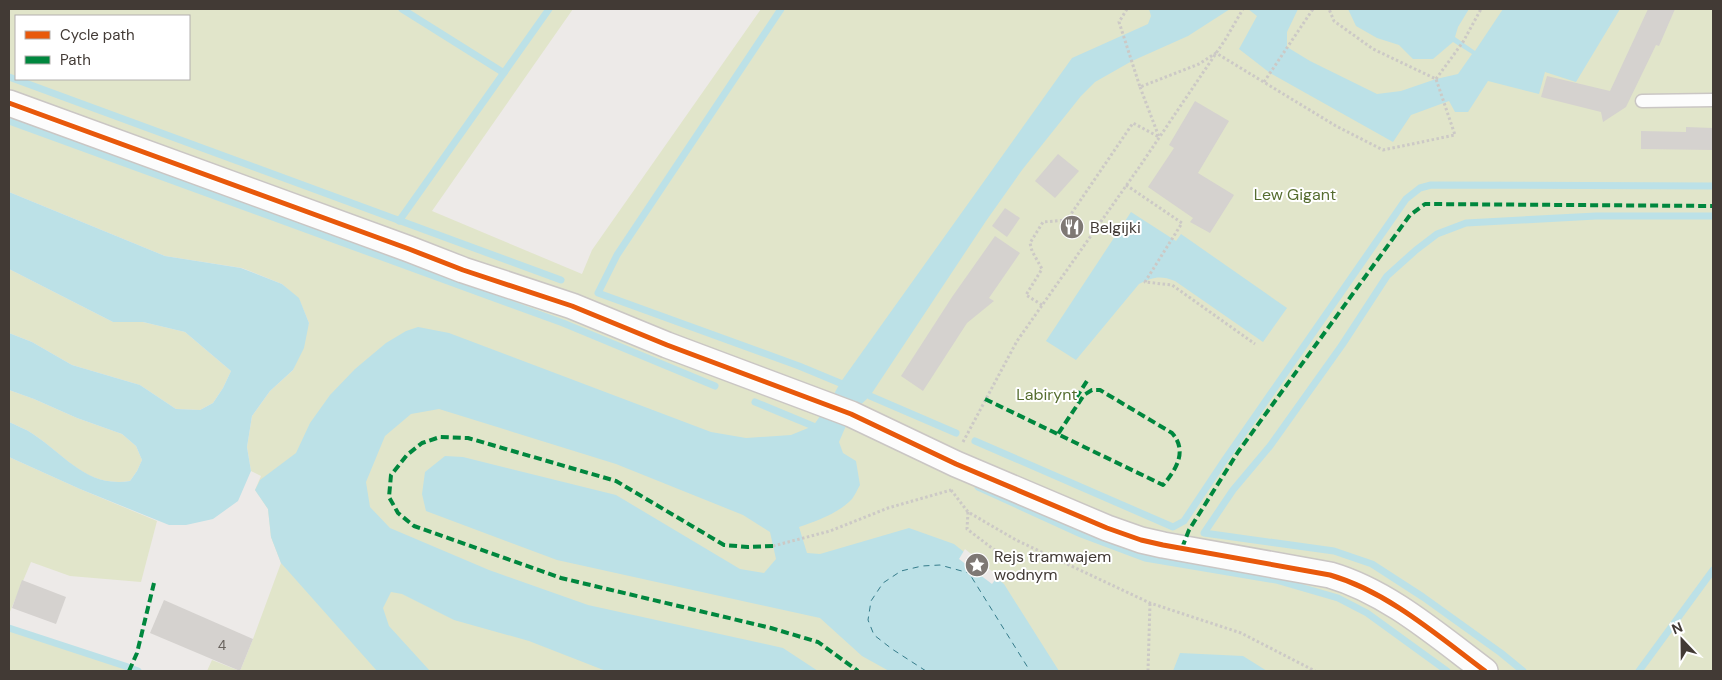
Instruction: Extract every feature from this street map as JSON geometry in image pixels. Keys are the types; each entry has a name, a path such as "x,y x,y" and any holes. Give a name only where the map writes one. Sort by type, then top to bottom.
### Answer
{"street":[{"path":"9,103 463,270 572,306 667,346 840,410 967,468 1107,528 1140,540 1330,574 1348,580 1391,603 1485,671"}],"lane":[{"path":"1642,101 1713,100"}],"path":[{"path":"1127,9 1119,22 1140,87 1159,137"},
{"path":"773,546 830,531 888,508 966,484 967,468 963,440 1012,349 1159,137 1216,53 1243,9"},
{"path":"1264,82 1313,9"},
{"path":"1216,53 1336,126 1383,150 1455,135 1436,78 1373,49 1334,21 1329,9"},
{"path":"1436,78 1463,42 1481,9"},
{"path":"1140,87 1199,64 1216,53"},
{"path":"1042,305 1026,295 1042,269 1030,243 1043,222 1067,220 1133,123 1159,137"},
{"path":"1126,185 1182,222 1144,282 1172,285 1255,344"},
{"path":"951,490 968,512 1016,540 1150,603 1241,633 1315,671"},
{"path":"968,512 967,529 1005,558"},
{"path":"1148,671 1150,603"}],"green space":[{"path":"9,9 573,9 432,211 582,274 592,250 761,9 1713,9 1713,671 240,671 281,563 271,537 268,509 255,490 261,476 251,471 247,447 252,416 270,391 293,370 309,323 299,299 282,284 242,268 165,256 9,192"},
{"path":"9,269 113,322 143,322 185,332 231,371 223,388 213,403 200,410 176,409 140,385 72,365 32,342 9,333"},
{"path":"9,390 122,434 136,446 142,460 137,471 130,481 115,482 101,480 88,475 45,442 9,422"},
{"path":"9,457 157,521 141,582 70,576 31,562 9,614"},
{"path":"9,628 125,666 138,671 9,671"},
{"path":"212,660 240,671 207,671"}],"water":[{"path":"1149,9 1230,9 1188,36 1132,61 1095,82 1081,96 1022,170 986,221 870,396 851,414 839,442 843,453 856,461 860,485 853,497 847,504 834,512 799,527 807,553 820,554 909,528 954,544 1004,584 1059,671 889,671 862,656 820,618 557,560 426,511 422,494 425,472 445,456 463,457 616,495 740,569 764,573 776,559 770,532 743,515 616,464 439,409 411,414 385,436 366,482 370,507 390,528 489,570 588,605 783,648 818,671 606,671 529,641 454,620 402,594 391,592 383,608 389,626 430,671 377,671 281,563 271,537 268,509 255,490 260,480 296,453 310,423 330,395 355,369 386,343 406,331 418,327 449,333 711,432 746,438 791,435 813,426 828,405 840,383 1072,58 1148,24 1151,16"},
{"path":"1248,9 1298,9 1287,32 1287,47 1310,61 1377,94 1401,91 1458,74 1472,54 1453,42 1433,59 1413,59 1399,45 1377,38 1356,26 1348,9 1469,9 1458,27 1455,37 1475,51 1503,9 1620,9 1576,82 1545,72 1539,94 1488,81 1468,112 1455,112 1449,101 1411,115 1393,142 1270,73 1239,49 1257,16"},
{"path":"9,192 165,256 241,268 282,284 299,298 309,323 304,348 293,370 270,391 252,416 247,447 251,471 238,501 213,519 186,525 169,525 80,489 9,457 9,422 45,442 77,468 101,480 115,482 130,481 142,460 136,446 122,434 9,390 9,333 32,342 72,365 140,385 176,409 200,410 213,403 231,371 185,332 143,322 113,322 9,269"},
{"path":"1131,212 1176,241 1181,234 1287,308 1263,342 1175,281 1161,277 1139,284 1076,360 1046,341"},
{"path":"1180,653 1243,656 1267,671 1173,671"}],"pier":[{"path":"965,549 998,576 992,584 959,559"}],"building":[{"path":"1648,9 1675,9 1659,46 1656,45 1626,107 1603,122 1601,112 1541,97 1547,76 1610,91"},
{"path":"1195,101 1229,121 1198,173 1234,195 1210,233 1190,222 1193,218 1148,187 1174,148 1169,145"},
{"path":"1686,127 1713,128 1713,150 1641,149 1641,131 1686,132"},
{"path":"1058,154 1079,171 1055,198 1035,181"},
{"path":"1005,208 1020,218 1007,237 992,226"},
{"path":"995,236 1020,253 989,298 994,301 967,323 923,391 901,376 952,297"},
{"path":"22,580 66,597 56,624 12,608"},
{"path":"164,600 253,639 240,671 150,633"}],"waterway":[{"path":"402,9 504,73"},
{"path":"399,221 549,9"},
{"path":"781,9 617,255 598,293 799,366 840,383"},
{"path":"9,77 15,79"},
{"path":"17,80 561,280"},
{"path":"9,121 563,323 715,386"},
{"path":"975,441 1173,527 1184,521 1406,199 1420,188 1431,185 1713,186"},
{"path":"1523,671 1423,597 1372,564 1334,551 1204,533 1233,490 1270,446 1342,345 1387,276 1437,234 1466,223 1596,216 1713,216"},
{"path":"870,396 956,433"},
{"path":"755,402 813,426"},
{"path":"978,487 1081,534 1145,558 1276,580 1338,598 1367,613 1447,671"},
{"path":"1639,671 1713,570"},
{"path":"9,628 138,671"}],"ferry route":[{"path":"926,671 874,635 868,620 871,601 883,583 901,571 922,566 940,565 969,573"},
{"path":"972,568 969,573 1030,671"}],"marked path":[{"path":"1182,548 1189,530 1238,452 1410,215 1425,204 1713,206"},
{"path":"1076,398 1087,381"},
{"path":"985,399 1163,485 1176,467 1180,453 1177,440 1172,433 1100,390 1092,390 1084,395 1058,434"},
{"path":"773,546 748,547 724,545 616,481 468,438 440,437 422,443 407,455 391,475 389,497 398,513 414,526 561,578 771,628 818,642 858,671"},
{"path":"129,671 137,653 154,583"}],"cycle path":[{"path":"9,103 463,270 572,306 667,345 851,414 956,464 1107,528 1141,540 1163,545 1330,575 1351,583 1392,603 1485,671"}],"place":[{"name":"Belgijki","path":"1072,227"},
{"name":"Rejs tramwajem wodnym","path":"977,565"}],"park label":[{"name":"Lew Gigant","path":"1295,194"},
{"name":"Labirynt","path":"1047,394"}]}
